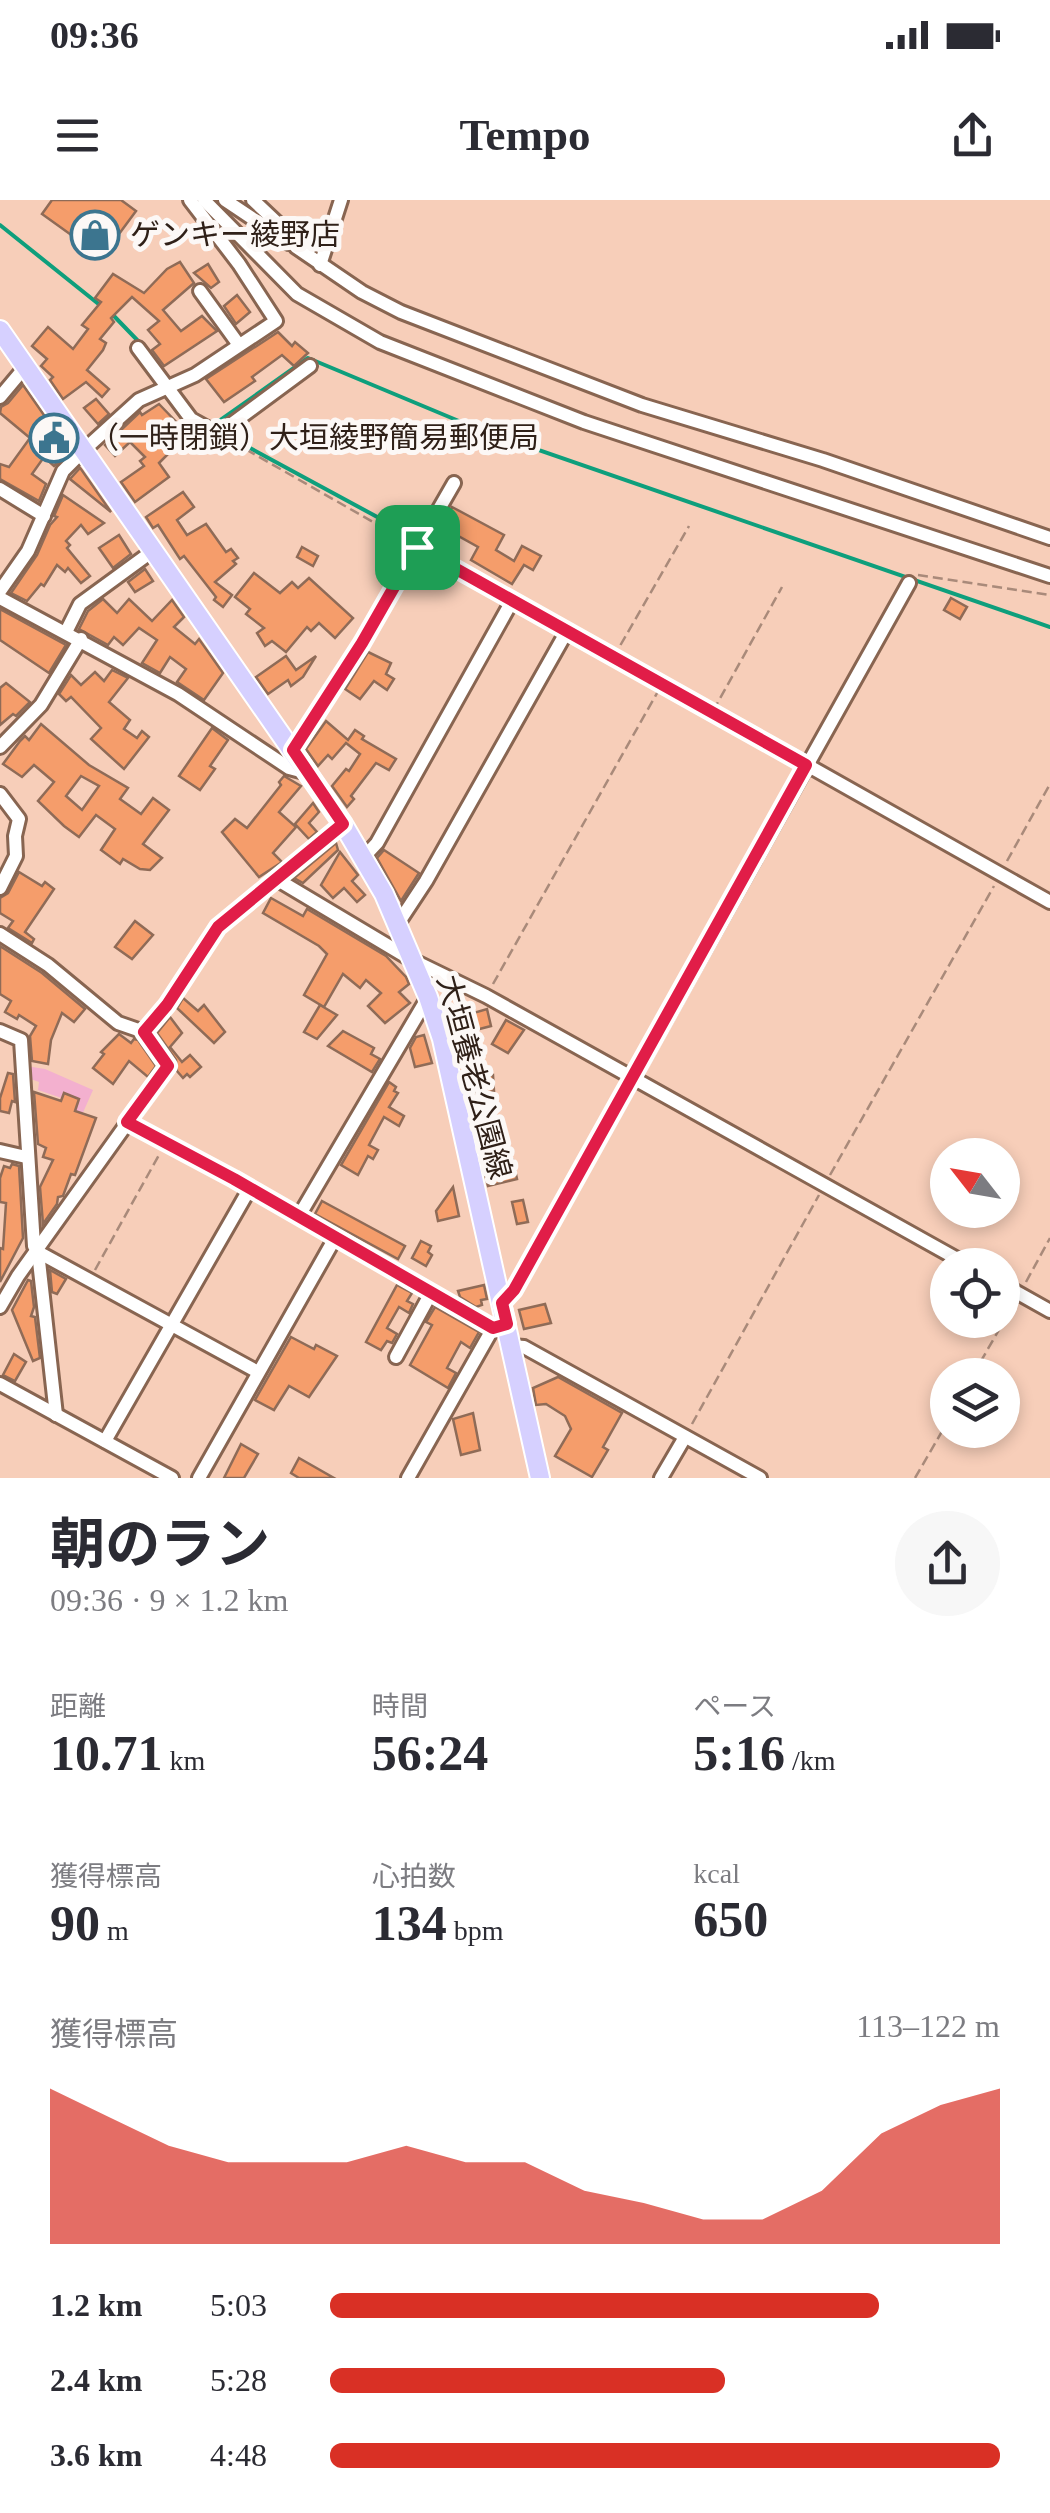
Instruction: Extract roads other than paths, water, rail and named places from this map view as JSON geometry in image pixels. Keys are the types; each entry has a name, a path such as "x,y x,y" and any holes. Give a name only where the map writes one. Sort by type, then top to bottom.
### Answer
{"main road":[{"name":"大垣養老公園線","path":"0,330 343,824 397,926 442,1039 502,1303 500,1326 511,1346 540,1478"}],"street":[{"path":"190,200 276,321 168,389 139,400 84,449 63,472 28,550 0,595 25,614 80,639 178,694 288,768 308,773"},
{"path":"204,200 298,294 380,342 584,422 1050,576"},
{"path":"225,200 362,292 401,312 578,382 1050,538"},
{"path":"253,200 288,233 296,247"},
{"path":"320,265 341,200"},
{"path":"200,291 239,345"},
{"path":"138,348 191,419 218,434 310,366"},
{"path":"0,398 26,366"},
{"path":"293,750 362,643 454,483"},
{"path":"0,489 44,516"},
{"path":"66,632 80,604 154,550"},
{"path":"502,1303 514,1290 909,583"},
{"path":"363,858 376,843 512,600"},
{"path":"397,926 567,631"},
{"path":"0,746 41,705 80,639"},
{"path":"806,765 1050,902"},
{"path":"0,794 19,819 16,856 0,888"},
{"path":"144,1032 167,1005 218,927 343,824"},
{"path":"278,880 412,960 486,996 937,1248"},
{"path":"0,934 48,965 118,1022 144,1032 168,1066 0,1306"},
{"path":"298,1216 428,997"},
{"path":"0,1031 22,1040 34,1246 38,1252 56,1415"},
{"path":"127,1122 431,1292 500,1326 408,1478"},
{"path":"0,1151 26,1157"},
{"path":"105,1441 250,1188"},
{"path":"199,1478 335,1238"},
{"path":"38,1252 258,1372"},
{"path":"396,1357 431,1292"},
{"path":"1020,1295 1050,1311"},
{"path":"511,1346 524,1347 760,1478"},
{"path":"0,1384 105,1441 156,1474 172,1478"},
{"path":"661,1478 685,1437"}],"waterway":[{"path":"0,225 101,306"},
{"path":"113,315 141,344"},
{"path":"212,426 308,358 478,429 1050,627"},
{"path":"226,435 416,538"},
{"path":"424,543 807,761"}],"place":[{"name":"ゲンキー綾野店","path":"95,235"},
{"name":"（一時閉鎖）大垣綾野簡易郵便局","path":"54,438"}]}
